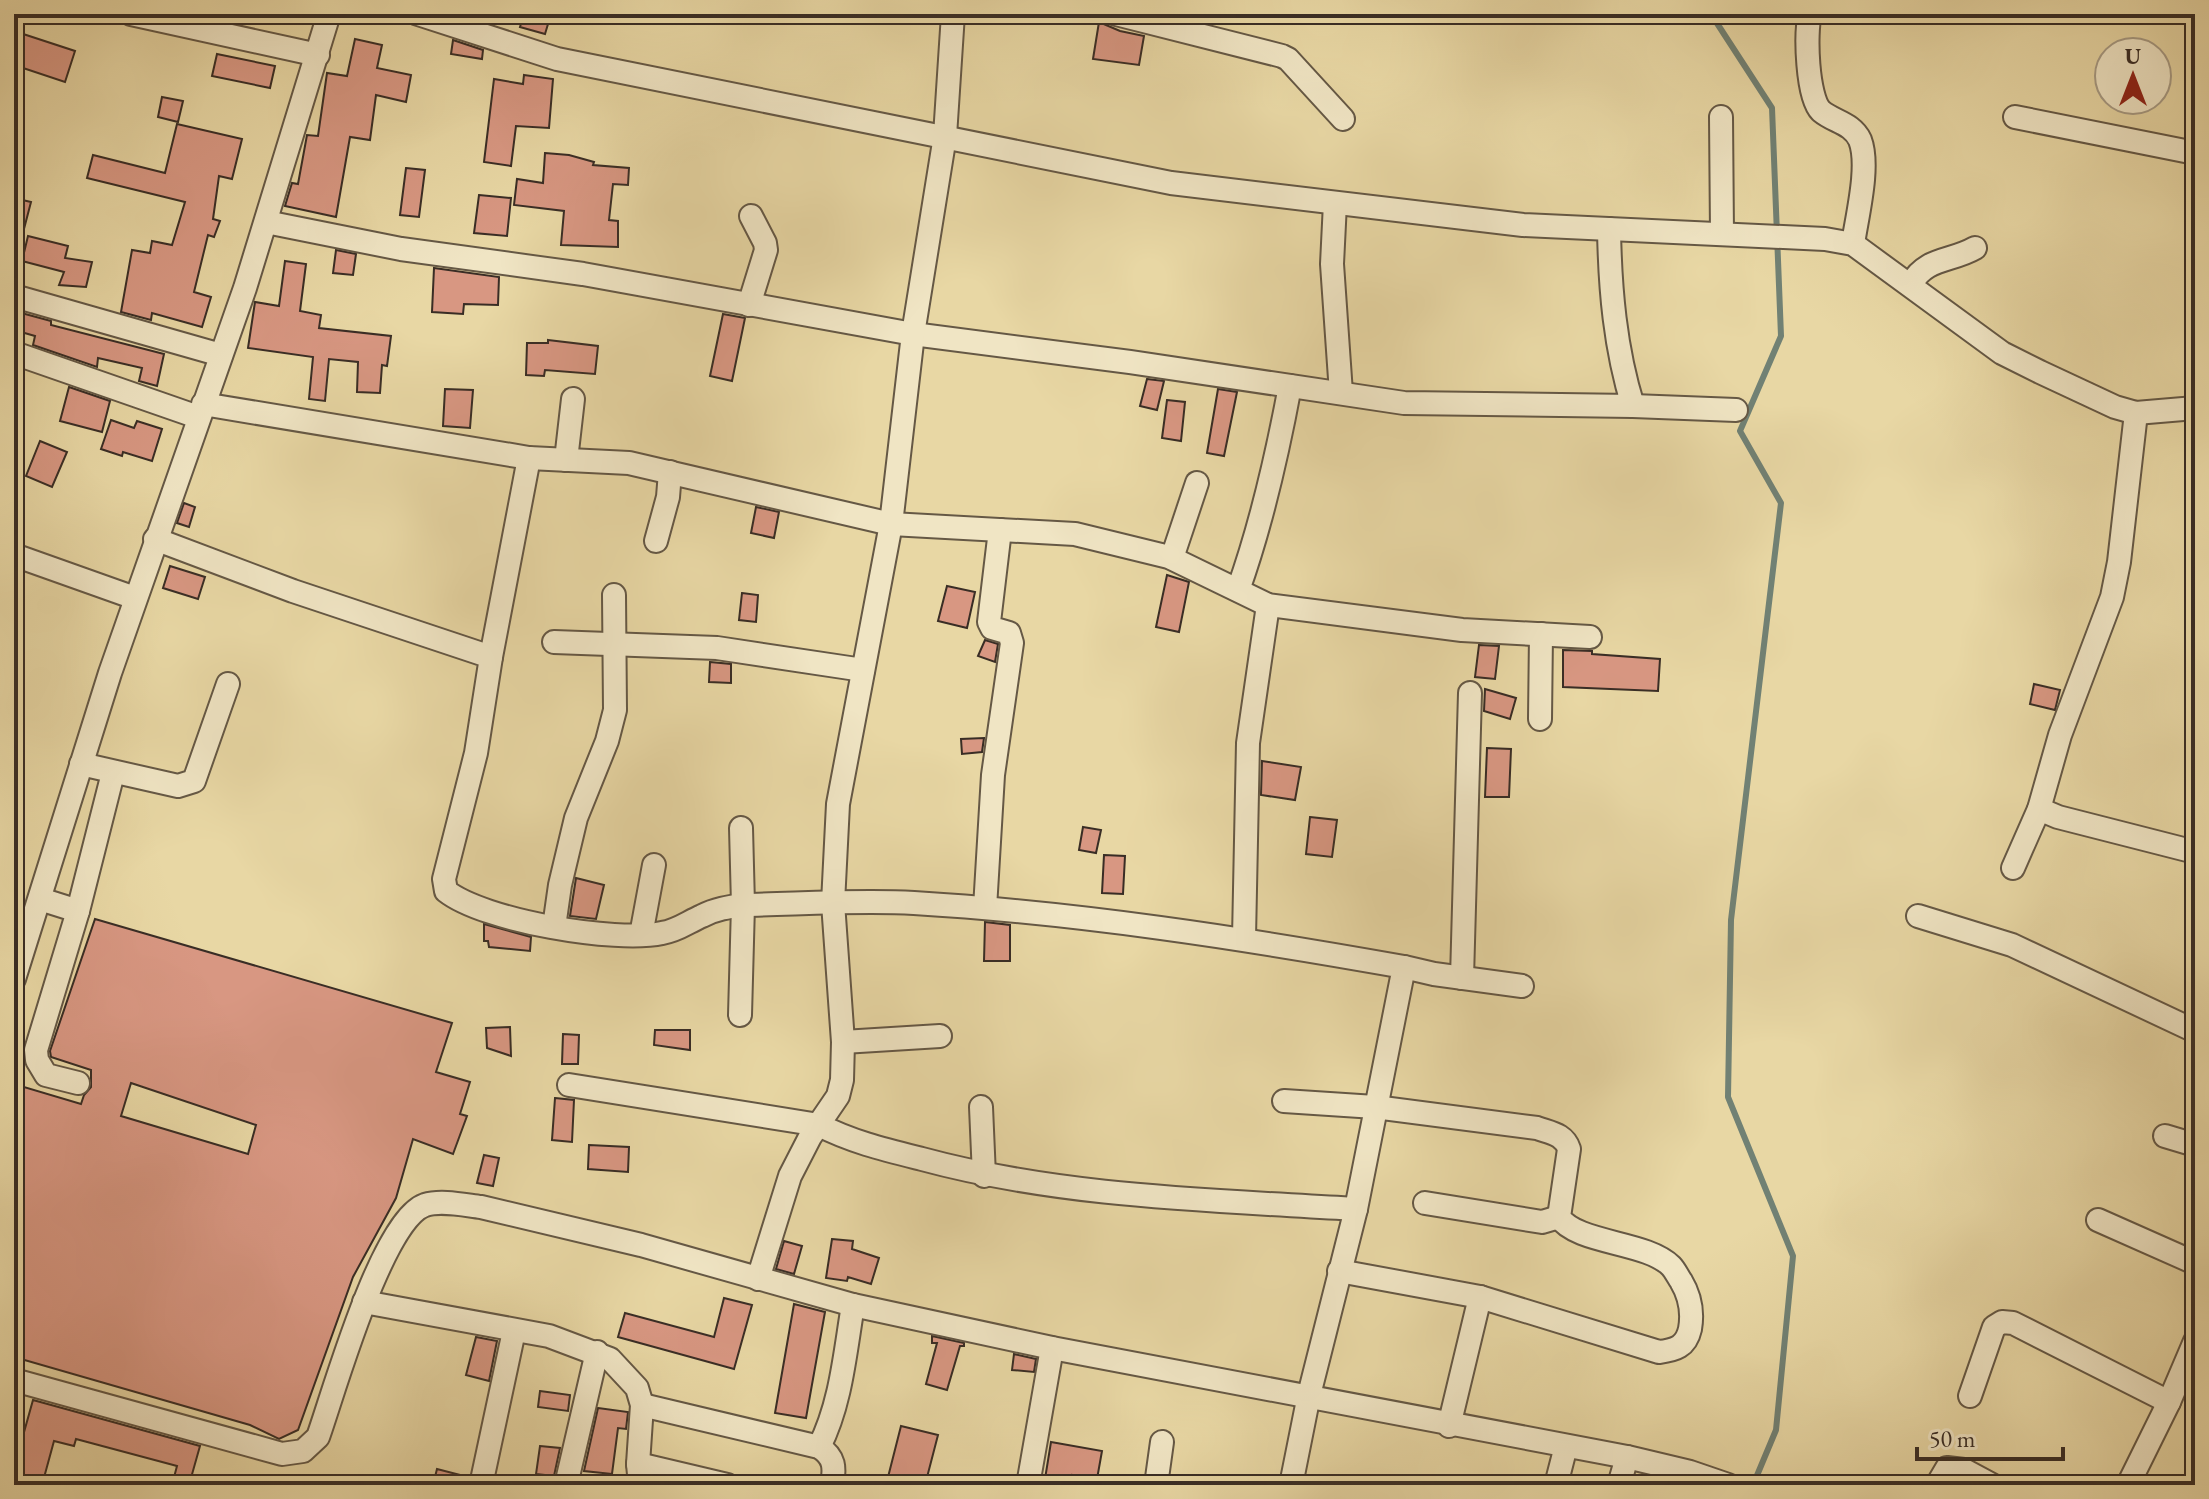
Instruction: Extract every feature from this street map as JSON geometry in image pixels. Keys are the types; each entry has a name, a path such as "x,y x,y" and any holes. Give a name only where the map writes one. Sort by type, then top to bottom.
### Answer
{"street":[{"path":"131,14 318,55"},
{"path":"14,979 135,598 266,222 329,14"},
{"path":"418,14 557,59 1171,183 1523,225 1797,237 1853,244 2002,353 2115,407 2136,413 2195,408"},
{"path":"758,1279 790,1176 838,1096 842,1080 843,1042 833,903 838,804 891,524 913,334 945,136 953,14"},
{"path":"1116,14 1282,56 1343,119"},
{"path":"1810,14 1809,81 1816,103 1822,111 1855,131 1861,143 1864,160 1853,244"},
{"path":"1721,117 1722,234"},
{"path":"2015,117 2195,153"},
{"path":"1335,203 1332,273 1341,393"},
{"path":"749,305 766,250 751,216"},
{"path":"266,222 401,249 583,274 913,334 1130,362 1404,403 1736,410"},
{"path":"1609,229 1611,295 1622,371 1633,406"},
{"path":"1911,284 1918,271 1928,264 1975,248"},
{"path":"14,296 221,355"},
{"path":"14,353 201,410 529,458 629,463 891,524 1075,534 1172,558 1268,605 1462,630 1590,637"},
{"path":"1238,590 1256,540 1290,386"},
{"path":"566,460 573,399"},
{"path":"2013,868 2039,809 2060,735 2112,597 2119,562 2136,413"},
{"path":"529,458 476,753 443,884 446,891 461,901 505,916 554,927 641,935 666,933 720,909 743,905 911,903 1055,913 1244,938 1522,986"},
{"path":"656,541 668,497 670,472"},
{"path":"1172,558 1197,483"},
{"path":"985,908 993,775 1012,643 1009,633 992,628 989,622 1000,530"},
{"path":"155,539 293,591 491,657"},
{"path":"14,555 135,598"},
{"path":"554,927 560,885 576,818 607,741 615,710 614,595"},
{"path":"1244,938 1248,743 1268,605"},
{"path":"1540,719 1541,634"},
{"path":"554,642 717,648 863,670"},
{"path":"81,764 178,786 194,781 228,684"},
{"path":"1462,978 1470,693"},
{"path":"78,1083 46,1075 37,1060 36,1050 78,911 113,773"},
{"path":"2039,809 2058,817 2195,852"},
{"path":"740,1015 743,905 741,828"},
{"path":"641,935 654,865"},
{"path":"40,899 78,911"},
{"path":"1918,916 2012,945 2195,1031"},
{"path":"1291,1485 1309,1395 1356,1209 1404,967"},
{"path":"843,1042 940,1036"},
{"path":"569,1085 819,1125 848,1139 984,1176 1172,1198 1356,1209"},
{"path":"1284,1101 1375,1107 1537,1128 1561,1136 1569,1149 1559,1217 1563,1224 1649,1254 1670,1265 1687,1291 1691,1306 1690,1329 1685,1343 1676,1350 1659,1352 1480,1297 1339,1271"},
{"path":"981,1107 984,1176"},
{"path":"2165,1136 2195,1145"},
{"path":"1425,1203 1542,1222 1559,1217"},
{"path":"14,1380 282,1454 303,1451 318,1437 364,1302 392,1239 410,1214 426,1205 481,1207 641,1245 853,1305 1052,1348 1309,1395 1449,1426 1627,1457 1728,1485"},
{"path":"2098,1220 2195,1263"},
{"path":"1449,1426 1480,1297"},
{"path":"364,1302 549,1336 597,1352 624,1371 637,1388 642,1405 639,1474 727,1485"},
{"path":"819,1447 829,1428 837,1398 853,1305"},
{"path":"1970,1396 1994,1327 2002,1322 2013,1323 2053,1342 2169,1402"},
{"path":"481,1485 514,1331"},
{"path":"2128,1485 2195,1341"},
{"path":"1028,1485 1052,1348"},
{"path":"566,1485 597,1352"},
{"path":"642,1405 819,1447 831,1457 835,1470 832,1485"},
{"path":"1156,1485 1162,1442"},
{"path":"1556,1485 1566,1446"},
{"path":"1619,1485 1627,1457"},
{"path":"1937,1485 1943,1472 1953,1468 1964,1470 1992,1485"}],"building":[{"path":"524,14 551,14 545,34 520,27"},
{"path":"1099,22 1144,36 1139,65 1093,59"},
{"path":"14,31 75,51 65,82 14,65"},
{"path":"355,39 382,45 377,68 411,75 406,102 376,95 370,140 350,137 336,217 285,206 292,183 298,184 307,135 318,136 327,73 347,76"},
{"path":"453,40 483,50 482,59 451,54"},
{"path":"217,54 275,66 270,88 212,76"},
{"path":"524,75 553,79 549,128 516,126 511,166 484,162 494,79 523,84"},
{"path":"162,97 183,101 178,122 158,117"},
{"path":"177,124 242,139 232,179 219,176 213,219 220,221 214,237 208,235 194,292 211,297 202,327 152,313 151,320 121,312 132,250 150,253 152,241 172,245 185,202 87,178 93,155 165,173"},
{"path":"545,153 569,155 594,162 593,165 629,168 628,185 613,184 609,220 618,221 618,247 561,245 564,211 514,205 517,179 543,183"},
{"path":"406,168 425,170 419,217 400,215"},
{"path":"479,195 511,198 507,236 474,233"},
{"path":"14,198 31,202 19,248 14,247"},
{"path":"28,236 68,246 65,258 92,262 86,287 59,285 64,272 22,261"},
{"path":"336,250 356,254 353,275 333,273"},
{"path":"285,261 306,264 300,311 321,315 319,328 391,336 387,366 382,365 380,393 357,392 358,362 329,359 325,401 309,399 313,357 248,348 255,302 279,306"},
{"path":"434,268 499,277 498,305 464,304 463,314 432,312"},
{"path":"14,311 51,321 51,325 164,354 157,386 139,381 142,368 98,358 97,367 33,345 35,336 14,330"},
{"path":"723,314 745,318 732,381 710,376"},
{"path":"548,340 598,346 595,374 545,370 544,376 526,375 527,343 548,343"},
{"path":"1147,379 1164,381 1157,410 1140,406"},
{"path":"69,387 110,401 102,432 60,421"},
{"path":"445,389 473,390 470,428 443,426"},
{"path":"1218,389 1237,392 1224,456 1207,453"},
{"path":"1167,400 1185,402 1181,441 1162,438"},
{"path":"111,420 134,428 137,421 162,429 152,461 101,449"},
{"path":"40,441 67,452 52,487 26,476"},
{"path":"184,503 195,507 189,527 177,523"},
{"path":"756,507 779,512 774,538 751,533"},
{"path":"170,566 205,577 198,599 163,588"},
{"path":"1167,575 1189,582 1179,632 1156,627"},
{"path":"947,586 975,592 967,628 938,621"},
{"path":"742,593 758,595 756,622 739,620"},
{"path":"985,640 998,644 995,662 978,656"},
{"path":"1479,645 1499,646 1495,679 1475,677"},
{"path":"1563,650 1660,659 1658,691 1563,687"},
{"path":"710,662 731,664 731,683 709,682"},
{"path":"2034,684 2060,690 2055,710 2030,704"},
{"path":"1485,689 1516,698 1510,719 1484,711"},
{"path":"984,738 982,752 962,754 961,739"},
{"path":"1487,748 1511,749 1509,797 1485,797"},
{"path":"1262,761 1301,767 1295,800 1261,795"},
{"path":"1310,817 1337,820 1332,857 1306,854"},
{"path":"1083,827 1101,830 1096,853 1079,850"},
{"path":"1104,855 1125,856 1123,894 1102,893"},
{"path":"576,878 604,885 596,919 570,916"},
{"path":"95,919 452,1023 436,1072 470,1082 460,1114 467,1116 453,1154 413,1139 396,1198 353,1277 298,1430 279,1439 250,1425 14,1357 14,1084 81,1104 91,1087 91,1070 51,1057 50,1051","holes":["131,1083 256,1125 248,1154 121,1116"]},
{"path":"985,922 1010,925 1010,961 984,961"},
{"path":"484,924 531,937 530,951 489,947 488,941 484,941"},
{"path":"510,1027 511,1056 487,1048 486,1028"},
{"path":"655,1030 690,1030 690,1050 654,1045"},
{"path":"563,1034 579,1035 578,1064 562,1064"},
{"path":"555,1098 574,1100 572,1142 552,1140"},
{"path":"589,1145 629,1147 628,1172 588,1169"},
{"path":"484,1155 499,1158 493,1186 477,1183"},
{"path":"832,1239 853,1241 852,1249 879,1258 871,1284 848,1277 847,1281 826,1278"},
{"path":"784,1241 802,1246 794,1274 776,1269"},
{"path":"724,1298 752,1305 734,1369 618,1337 625,1313 714,1337"},
{"path":"794,1304 825,1312 806,1418 775,1413"},
{"path":"932,1336 964,1343 960,1346 947,1390 926,1384 937,1343 932,1343"},
{"path":"476,1337 497,1341 489,1381 466,1375"},
{"path":"1014,1354 1036,1359 1034,1372 1012,1370"},
{"path":"540,1391 570,1395 568,1411 538,1407"},
{"path":"33,1400 200,1446 189,1485 172,1485 177,1466 76,1439 74,1446 54,1441 42,1485 14,1485 14,1468"},
{"path":"598,1408 628,1412 626,1429 618,1428 612,1474 584,1471"},
{"path":"901,1426 938,1435 925,1485 886,1485"},
{"path":"1051,1442 1102,1451 1097,1479 1072,1475 1070,1485 1044,1485"},
{"path":"540,1446 560,1448 554,1476 536,1474"},
{"path":"437,1469 468,1477 467,1485 433,1485"}],"waterway":[{"path":"1711,14 1772,108 1781,336 1740,431 1781,503 1731,920 1728,1097 1793,1256 1776,1430 1753,1485"}]}
